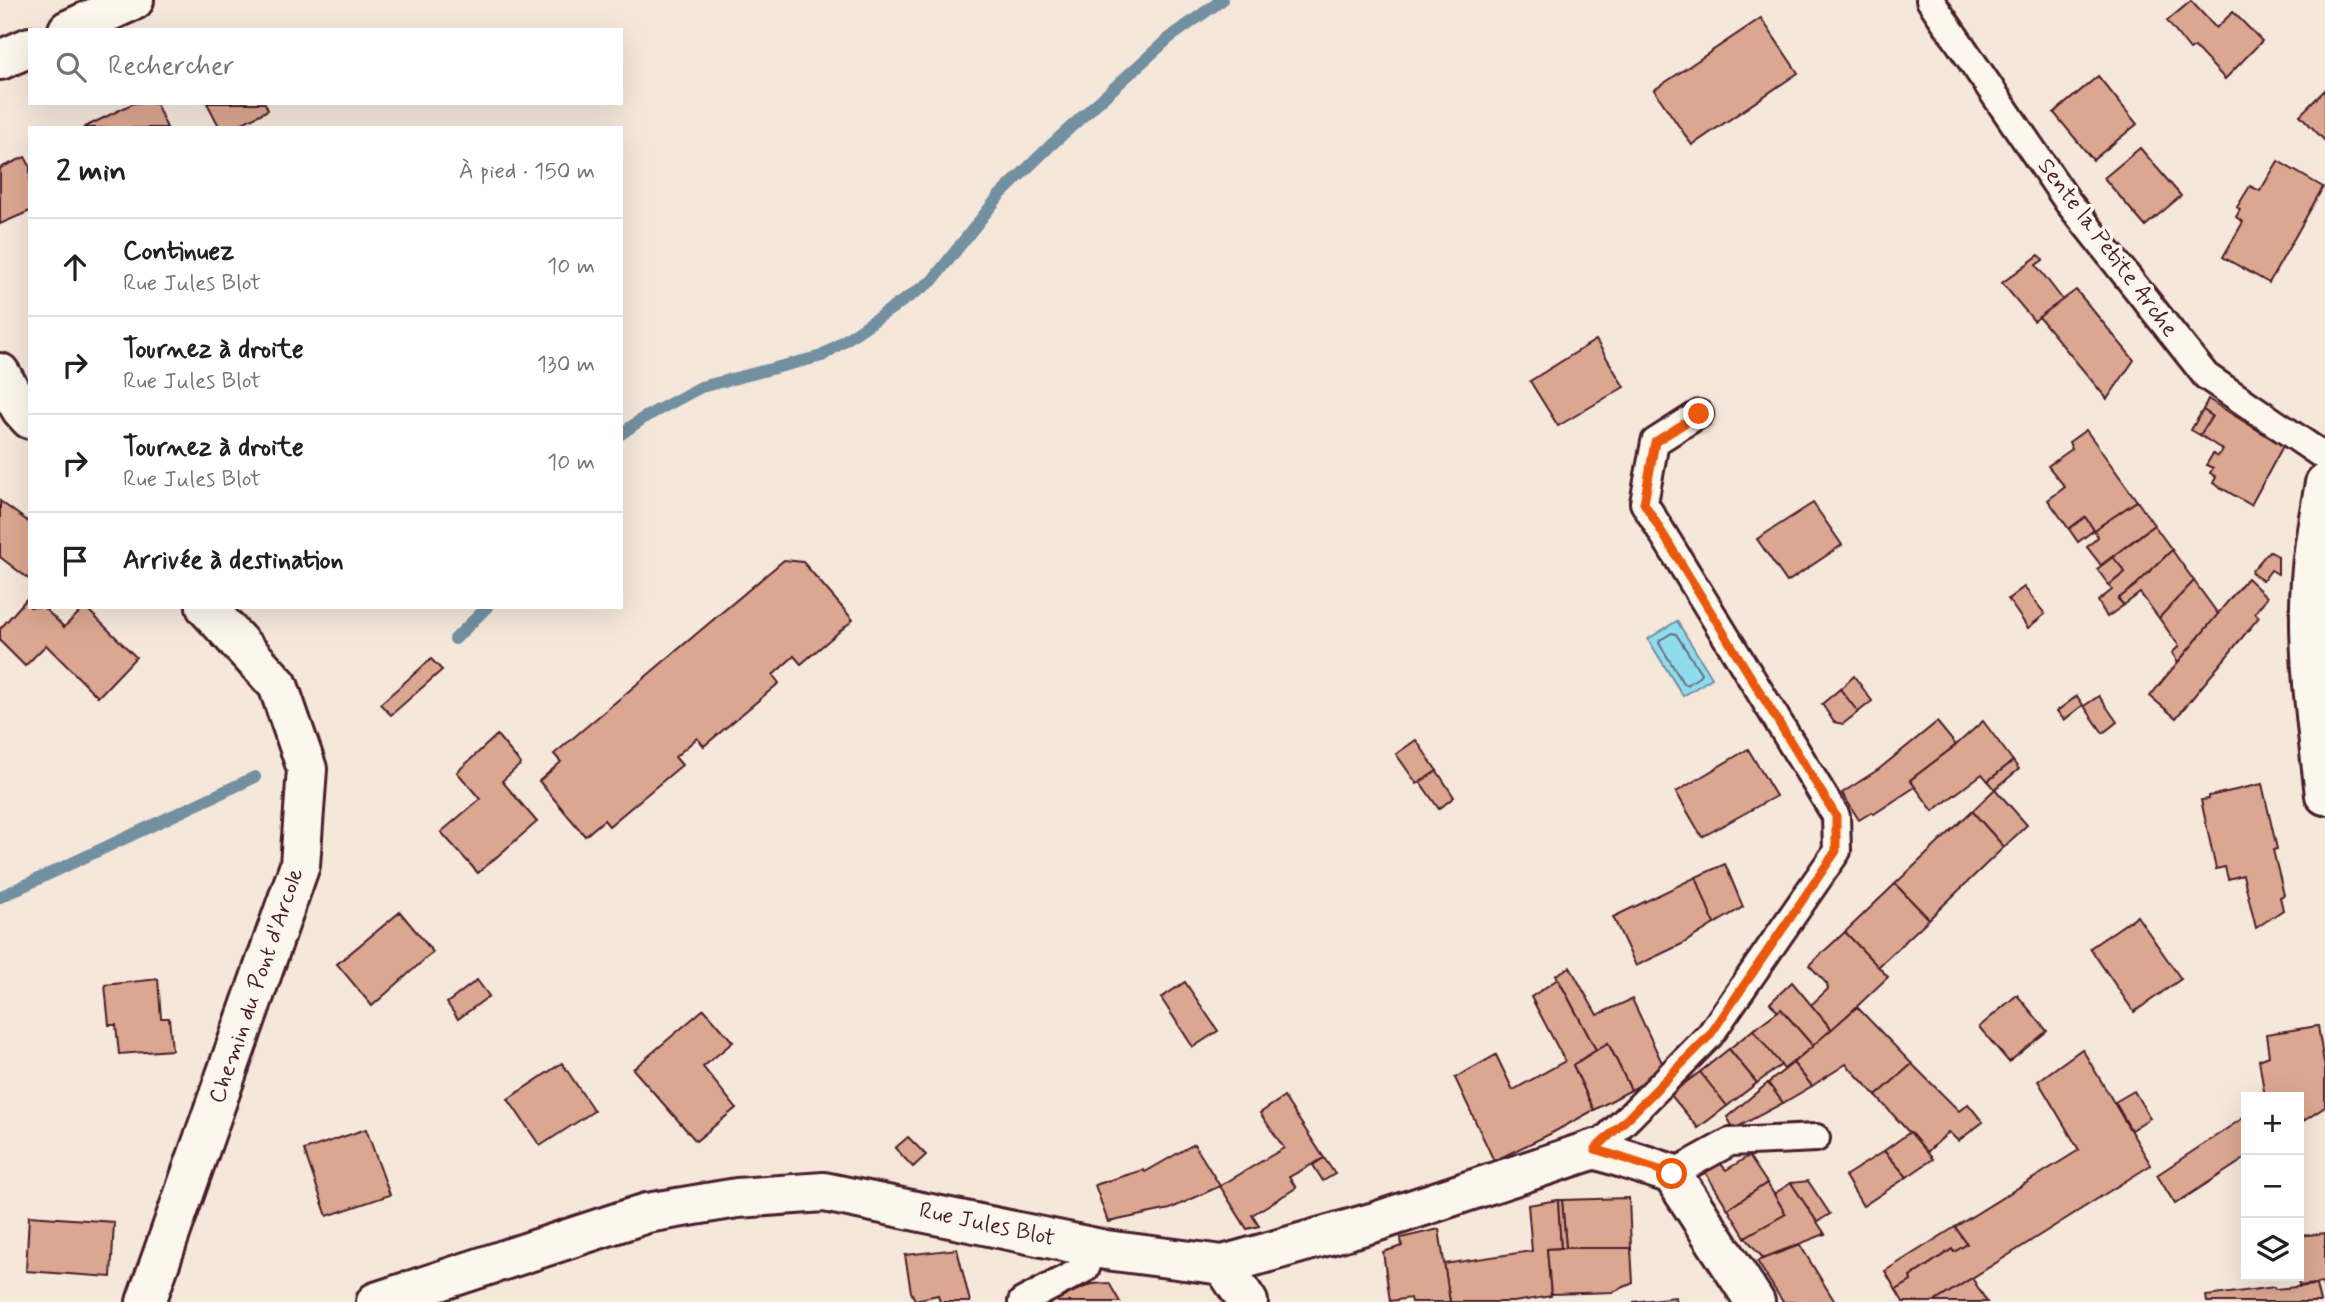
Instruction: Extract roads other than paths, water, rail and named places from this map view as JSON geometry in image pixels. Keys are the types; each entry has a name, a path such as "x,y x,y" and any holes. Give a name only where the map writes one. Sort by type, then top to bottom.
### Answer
{"street":[{"path":"72,28 134,0"},
{"path":"0,60 28,48"},
{"path":"0,373 28,417"},
{"path":"2325,483 2310,605 2314,695 2325,794"},
{"name":"Chemin du Pont d'Arcole","path":"146,1302 300,865 307,769 278,685 208,609"},
{"path":"1595,1149 1672,1174 1750,1295"},
{"name":"Rue Jules Blot","path":"376,1302 647,1213 737,1198 824,1192 1093,1247 1223,1265 1375,1222 1595,1149"},
{"path":"1223,1265 1248,1302"}],"lane":[{"name":"Sente la Petite Arche","path":"1930,0 2068,202 2206,376 2325,457"},
{"name":"Rue Jules Blot","path":"1595,1149 1710,1035 1836,851 1836,816 1644,503 1655,442 1699,414"},
{"path":"1672,1174 1730,1142 1816,1138"},
{"path":"1022,1302 1086,1268 1093,1247"}],"water":[{"path":"1677,621 1712,678 1683,696 1648,639"}],"waterway":[{"path":"623,433 645,417 701,387 822,356 932,281 999,196 1050,146 1169,38 1222,0"},
{"path":"455,639 485,609"},
{"path":"0,897 255,777"}]}
